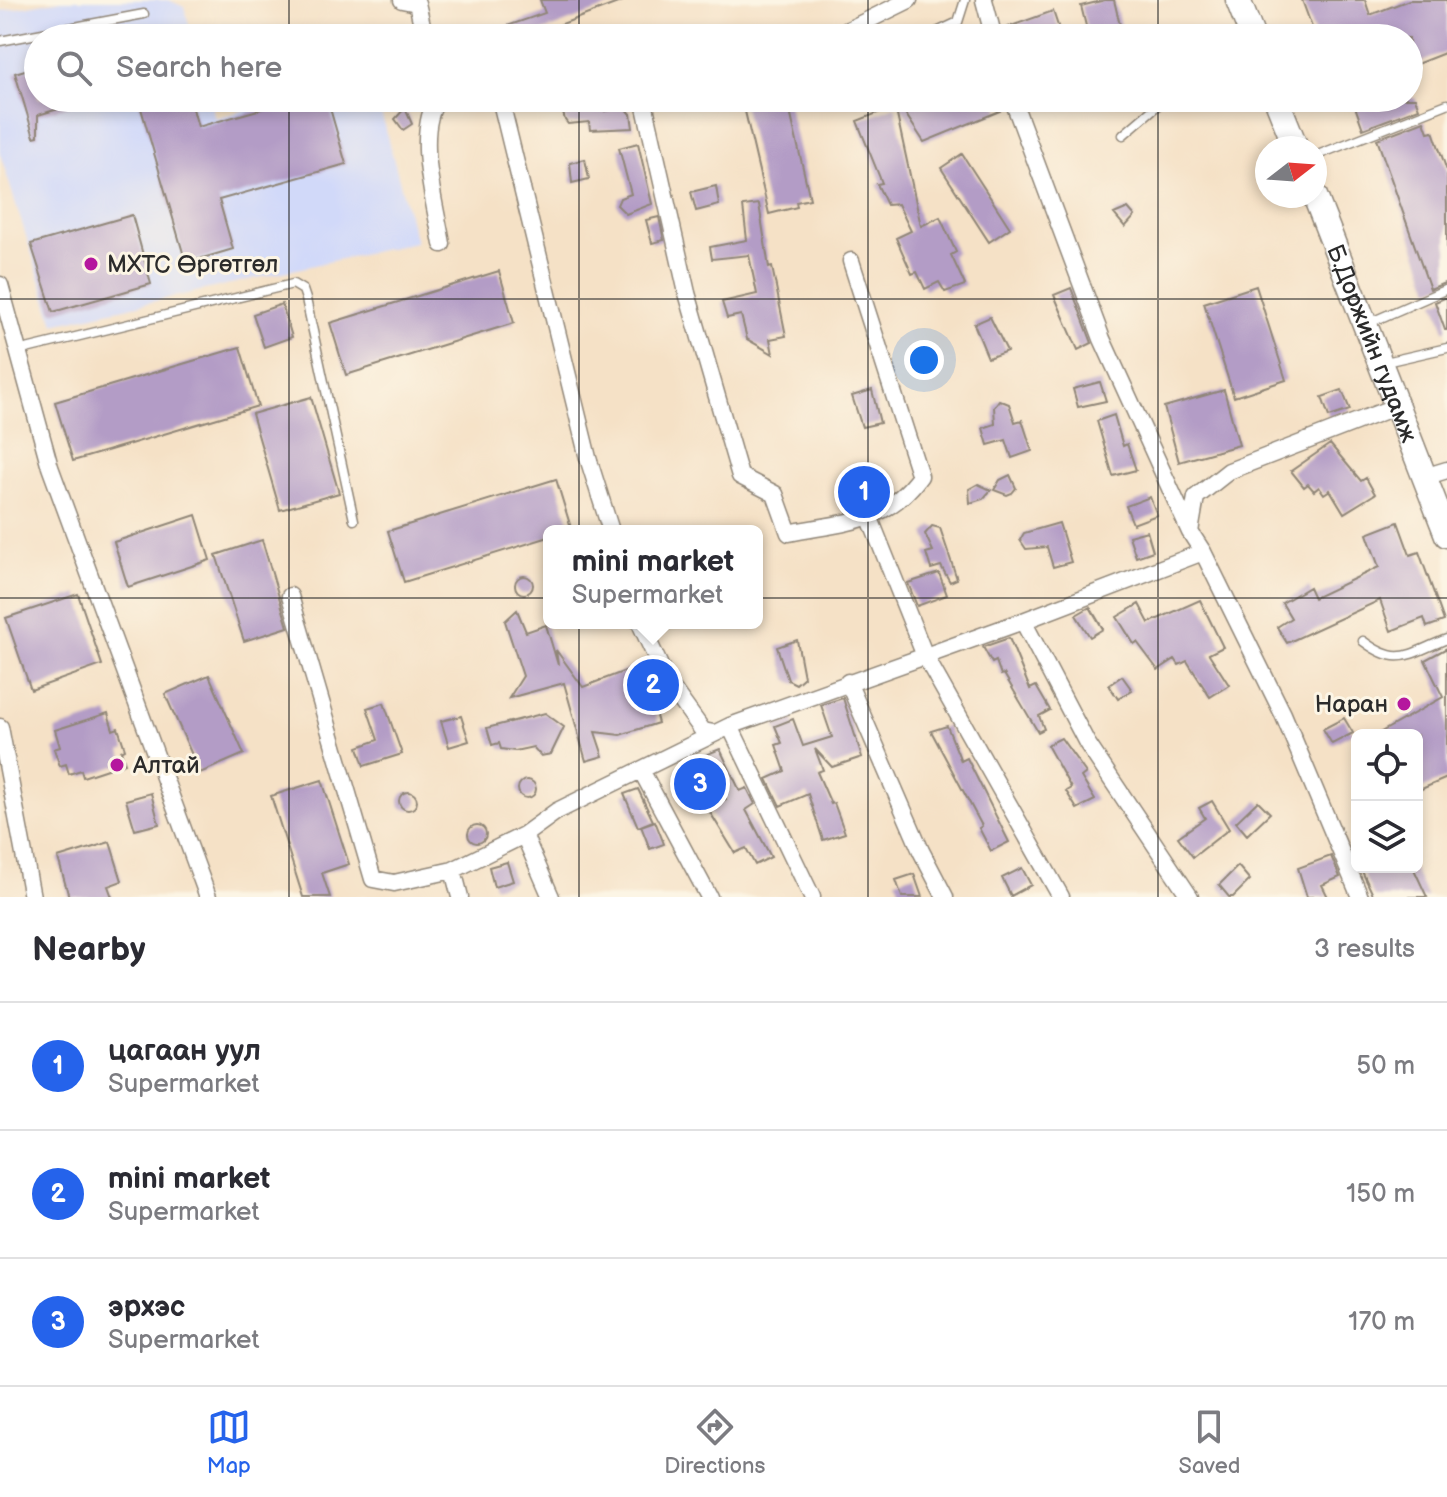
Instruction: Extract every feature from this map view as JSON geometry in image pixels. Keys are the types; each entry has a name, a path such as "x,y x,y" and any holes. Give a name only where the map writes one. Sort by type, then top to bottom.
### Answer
{"main road":[{"path":"1238,0 1247,24"},
{"path":"1282,112 1291,136"},
{"name":"Б.Доржийн гудамж","path":"1320,208 1397,406 1436,474 1447,535"}],"street":[{"path":"864,24 909,0"},
{"path":"984,0 990,24"},
{"path":"411,1 420,24"},
{"path":"431,112 427,156 442,244"},
{"path":"503,112 588,458 609,525"},
{"path":"646,112 687,293 740,476 775,494 789,533 869,516 904,499 920,476 851,261"},
{"path":"1017,112 1102,339 1190,532 1203,552 1283,714 1360,897"},
{"path":"0,285 50,467 208,897"},
{"path":"1190,532 1196,497 1229,471 1397,406"},
{"path":"869,516 925,656 1061,897"},
{"path":"290,596 373,879 394,883 453,870 524,835 557,811 730,726 1023,621 1203,552"},
{"path":"1023,621 1087,743 1190,897"},
{"path":"643,629 667,681 703,731 714,733"},
{"path":"848,682 921,851 945,897"},
{"path":"730,726 812,897"},
{"path":"0,727 32,897"},
{"path":"641,770 709,897"},
{"path":"524,835 551,897"},
{"path":"453,870 460,897"}],"lane":[{"path":"954,24 958,22 965,0"},
{"path":"91,24 144,14"},
{"path":"0,41 24,36"},
{"path":"1327,151 1447,104"},
{"path":"1123,135 1150,112"},
{"path":"18,351 293,284 303,290 306,299 354,520"},
{"path":"1365,325 1447,289"},
{"path":"1380,363 1447,348"},
{"path":"1363,641 1384,657 1398,658 1447,639"}],"shaded area":[{"path":"62,0 169,0 184,7 189,24 24,24 24,112 213,112 215,118 238,112 381,112 416,242 54,324 0,154 0,11"}],"building":[{"path":"540,0 623,0 562,24 513,24 545,13"},
{"path":"1114,0 1120,24 1086,24 1081,6"},
{"path":"1302,0 1365,0 1370,15 1409,0 1447,0 1447,52 1423,61 1423,24 1311,24"},
{"path":"1053,11 1057,24 1017,24"},
{"path":"24,70 24,103 15,73"},
{"path":"27,112 48,112 38,115 38,136 34,137"},
{"path":"142,112 194,112 198,127 251,112 331,112 346,164 219,200 233,249 186,263"},
{"path":"401,112 407,112 412,124 403,130 395,119"},
{"path":"629,112 633,128 590,130 589,122 568,124 563,113"},
{"path":"745,112 790,112 810,199 796,202 797,207 769,214"},
{"path":"880,112 896,112 921,226 940,217 956,252 951,255 965,285 945,292 939,282 925,289 917,272 912,274 896,238 911,231 898,204 887,205 877,184 882,183 857,121"},
{"path":"904,112 998,112 924,142"},
{"path":"1357,112 1408,112 1363,129"},
{"path":"1424,121 1428,132 1433,131 1447,171 1447,282 1430,289 1377,139"},
{"path":"638,143 652,204 626,214 617,205 620,198 631,194 619,148"},
{"path":"962,154 1010,228 989,242 941,168"},
{"path":"585,159 589,179 572,183 570,163"},
{"path":"716,186 719,205 696,211 691,192"},
{"path":"759,204 769,268 772,267 786,336 770,339 773,354 747,339 741,315 727,318 722,302 757,294 749,255 712,259 710,247 747,240 743,206"},
{"path":"1128,208 1135,216 1125,227 1114,214"},
{"name":"МХТС Өргөтгөл","path":"132,215 151,284 53,312 31,244"},
{"path":"659,217 664,240 652,243 646,220"},
{"path":"499,271 514,323 346,375 330,323"},
{"path":"1256,286 1286,380 1234,397 1204,303"},
{"path":"1071,288 1092,343 1078,350 1054,295"},
{"path":"1447,297 1447,330 1445,330 1435,302"},
{"path":"282,304 292,337 264,347 253,314"},
{"path":"990,317 1007,351 988,358 974,324"},
{"path":"240,347 258,406 73,461 55,402"},
{"path":"1100,382 1106,401 1078,407 1073,389"},
{"path":"872,390 880,423 862,427 852,396"},
{"path":"1224,390 1239,445 1179,462 1164,407"},
{"path":"1342,390 1350,410 1329,417 1322,397"},
{"path":"311,397 339,493 280,510 252,414"},
{"path":"999,400 1009,404 1015,422 1022,420 1032,451 1012,458 1006,440 988,445 983,428 995,424 994,407"},
{"path":"1114,415 1123,446 1127,444 1136,470 1113,476 1097,421"},
{"path":"1330,444 1361,481 1366,478 1375,494 1344,513 1330,490 1324,494 1319,487 1314,491 1308,484 1304,487 1291,471"},
{"path":"1010,475 1016,488 1012,493 1007,495 994,490 1000,480"},
{"path":"556,479 570,525 543,525 543,539 404,582 388,531"},
{"path":"978,484 991,490 983,499 970,503 969,489"},
{"path":"1150,497 1157,515 1133,524 1126,506"},
{"path":"196,515 210,560 128,587 114,542"},
{"path":"1398,522 1410,555 1419,552 1444,621 1427,627 1424,618 1391,631 1380,600 1287,643 1277,627 1291,618 1282,603 1309,587 1314,598 1379,567 1367,534"},
{"path":"1059,523 1071,562 1053,567 1047,547 1026,549 1020,540 1024,533"},
{"path":"932,526 940,528 957,579 950,582 941,566 931,569 926,553 933,551 925,534"},
{"path":"1147,531 1153,551 1136,557 1129,536"},
{"path":"262,540 288,627 244,641 216,555"},
{"path":"939,573 947,595 917,606 908,583"},
{"path":"524,576 533,585 524,594 515,585"},
{"path":"78,594 102,665 31,690 6,618"},
{"path":"1200,600 1223,647 1209,654 1229,685 1210,697 1187,661 1179,665 1175,659 1158,670 1137,642 1134,644 1117,617 1139,604 1149,623"},
{"path":"1090,607 1103,629 1090,637 1076,615"},
{"path":"517,610 526,632 543,626 543,629 547,629 558,665 556,650 583,687 641,665 658,723 620,735 595,732 603,756 586,761 564,683 509,698 523,676 505,621"},
{"path":"1009,638 1030,689 1036,686 1050,710 1039,716 1044,729 1038,732 1004,674 1001,675 996,661 992,663 983,647"},
{"path":"797,640 804,677 796,684 788,680 777,647"},
{"path":"1447,648 1447,778 1423,788 1423,729 1387,729 1443,697 1425,660"},
{"path":"209,675 244,754 200,773 165,694"},
{"path":"1122,676 1132,690 1118,699 1109,685"},
{"path":"843,698 862,757 832,767 815,749 823,770 817,772 831,804 834,803 845,833 823,840 808,794 780,806 767,779 785,771 776,745 782,743 775,726 793,719 803,746 832,737 821,705"},
{"path":"384,703 402,754 364,766 358,747 378,740 367,708"},
{"path":"108,713 113,730 118,728 125,749 121,751 125,763 83,777 81,770 69,774 66,764 60,766 54,749 60,747 55,730"},
{"path":"545,713 564,727 551,754 541,756 533,747 515,751 501,749 499,743 492,745 487,728"},
{"path":"461,716 469,741 449,747 441,721"},
{"path":"1344,718 1351,734 1332,744 1323,729"},
{"path":"947,726 961,761 967,758 1009,842 991,851 979,828 982,826 931,731"},
{"path":"1061,738 1086,773 1081,777 1095,800 1077,809 1066,791 1071,788 1047,745"},
{"path":"720,749 740,791 747,788 755,804 746,810 771,857 755,865 746,848 735,853 708,809 726,799 705,755"},
{"path":"322,780 349,864 322,873 330,897 303,897 271,796"},
{"path":"527,780 536,789 527,798 518,789"},
{"path":"638,789 653,821 638,827 624,794"},
{"path":"408,792 417,801 408,810 399,801"},
{"path":"151,793 159,824 135,830 126,800"},
{"path":"1212,801 1229,829 1193,857 1178,837 1205,818 1199,808"},
{"path":"1258,801 1270,813 1247,835 1236,822"},
{"path":"655,821 664,844 650,849 641,826"},
{"path":"477,825 486,834 477,843 468,834"},
{"path":"110,842 122,881 108,886 112,897 69,897 58,858"},
{"path":"1331,856 1340,877 1322,885 1328,897 1307,897 1298,868"},
{"path":"507,862 513,881 494,887 489,867"},
{"path":"1238,866 1250,880 1233,897 1229,897 1219,885"},
{"path":"1022,868 1031,885 1011,896 1002,878"},
{"path":"1363,873 1416,873 1427,897 1374,897"},
{"path":"914,874 922,897 902,897 896,880"}],"place":[{"name":"МХТС Өргөтгөл","path":"91,264"},
{"name":"цагаан уул","path":"864,492"},
{"name":"mini market","path":"653,685"},
{"name":"Наран","path":"1404,704"},
{"name":"Алтай","path":"117,765"},
{"name":"эрхэс","path":"700,784"}]}
